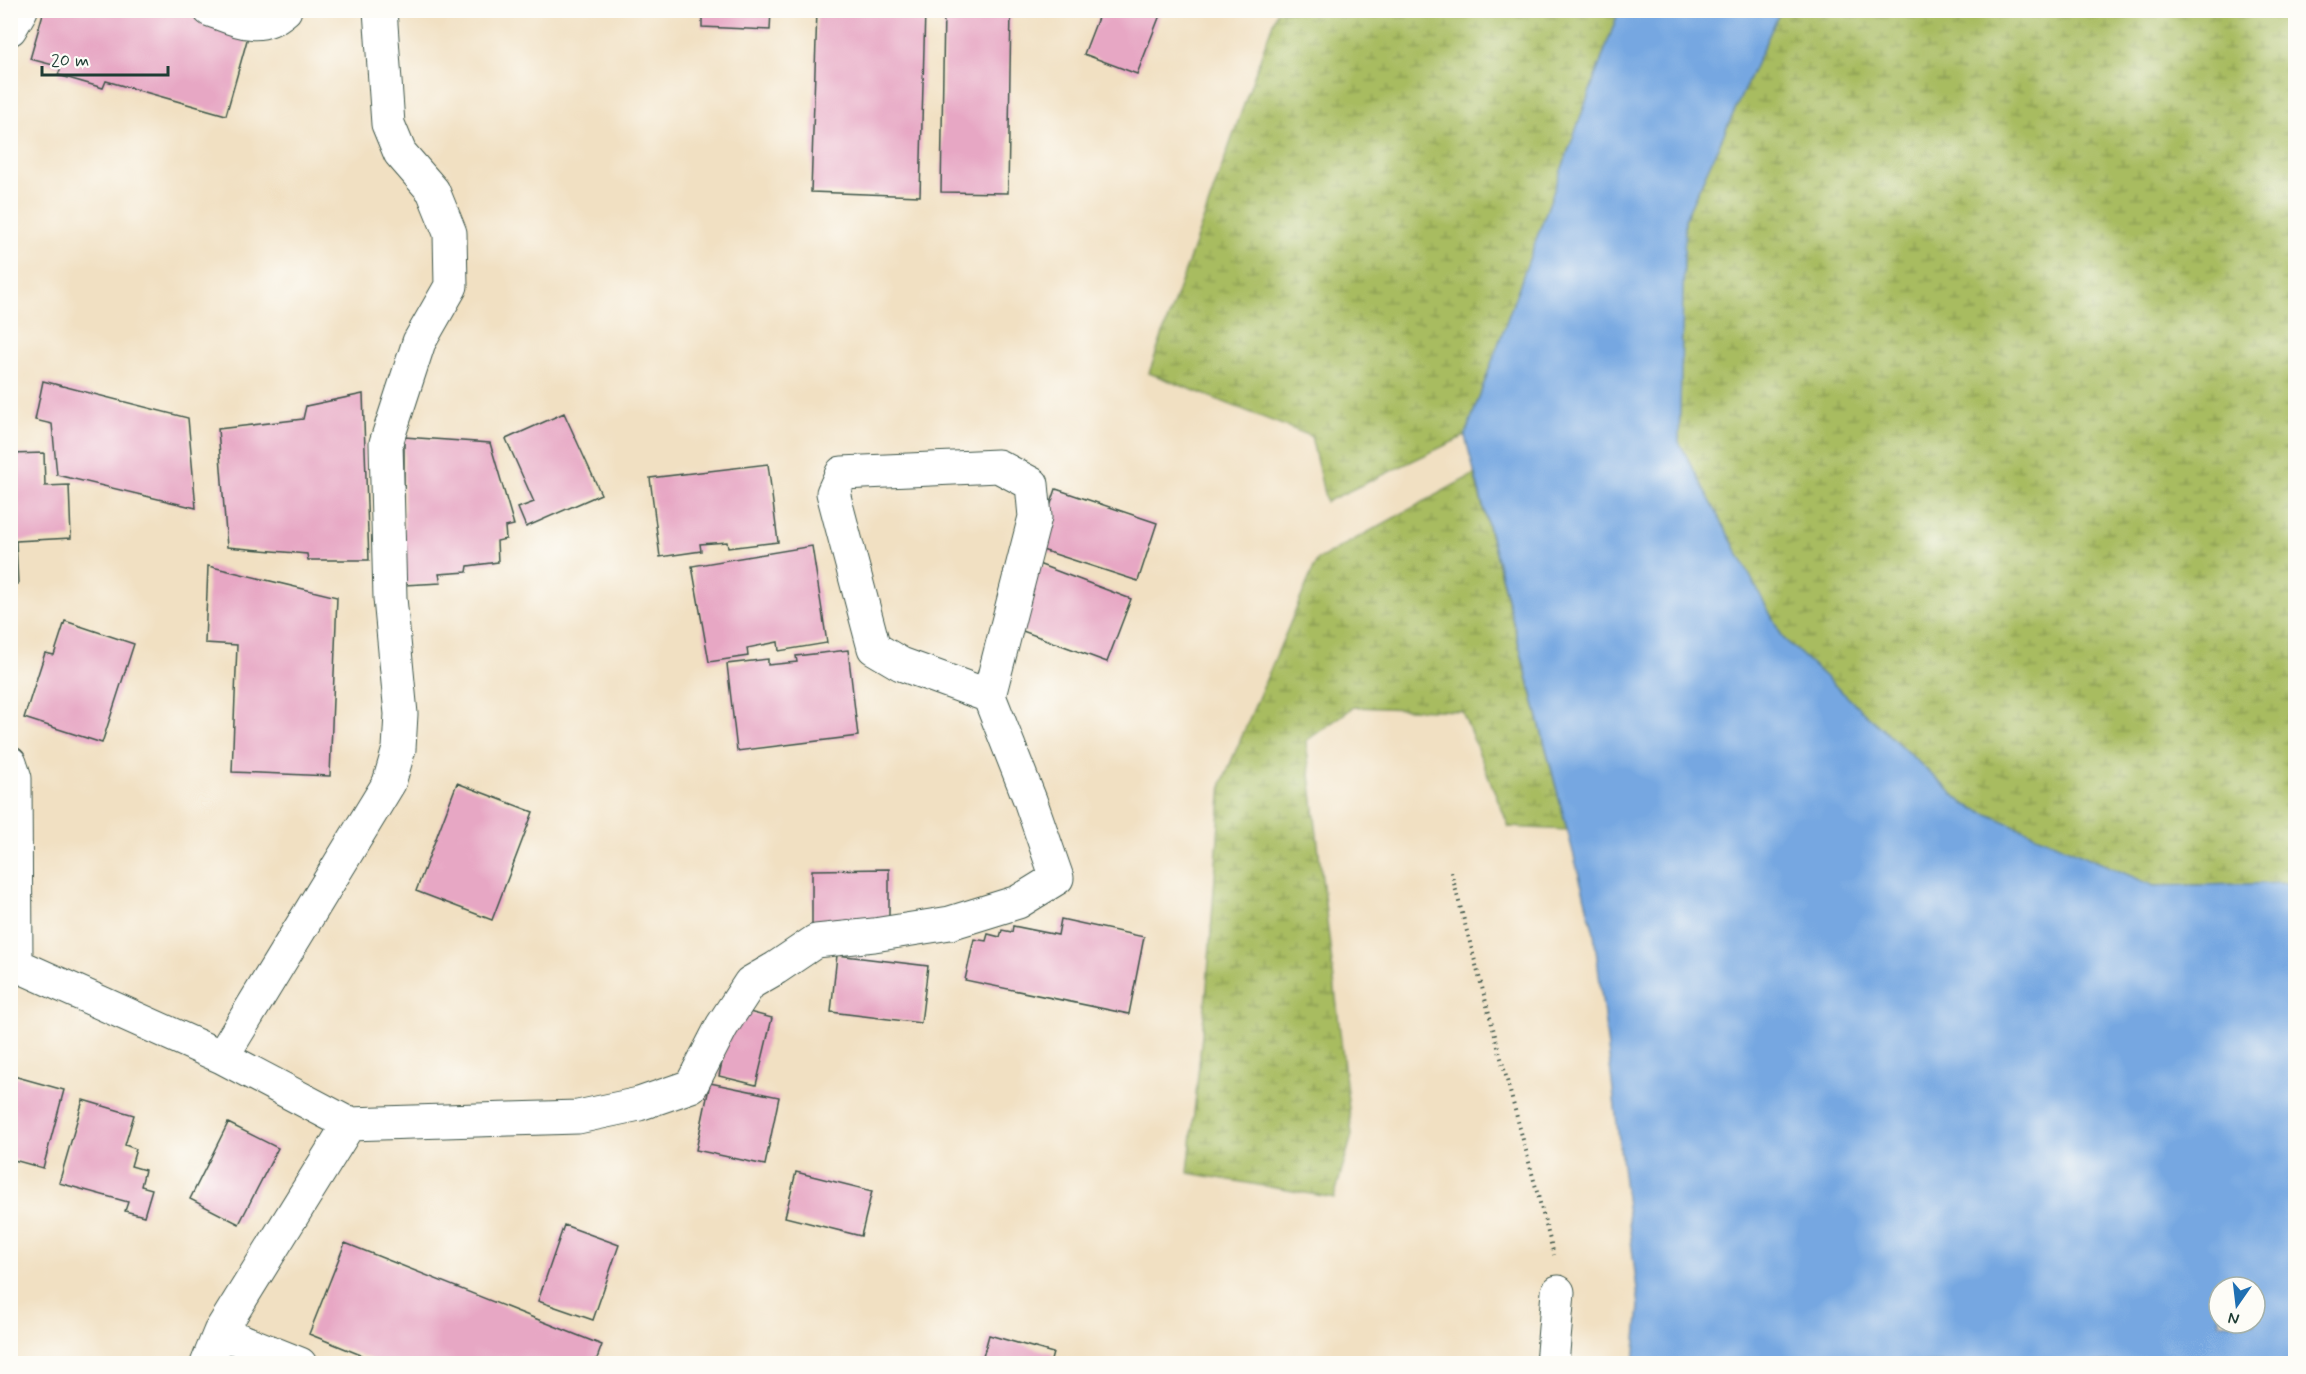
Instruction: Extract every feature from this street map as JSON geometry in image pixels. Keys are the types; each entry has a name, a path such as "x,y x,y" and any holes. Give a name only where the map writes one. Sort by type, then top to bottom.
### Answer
{"street":[{"path":"10,28 21,10"},
{"path":"210,10 247,22 263,23 275,18 285,10"},
{"path":"222,1058 389,783 399,749 401,714 390,598 386,443 419,342 452,286 450,233 433,191 400,153 388,124 380,10"},
{"path":"10,763 15,778 13,962 222,1058 349,1124 578,1117 639,1104 691,1086 722,1026 750,983 816,941 950,923 1018,902 1057,878 1030,800 989,696 1035,518 1032,484 999,466 842,473 833,493 874,648 901,664 989,696"},
{"path":"207,1364 220,1332 349,1124"},
{"path":"1552,1364 1558,1292"},
{"path":"220,1332 300,1364"}],"path":[{"path":"1451,872 1554,1252 1558,1292"}],"green space":[{"path":"1277,11 1619,11 1465,436 1326,502 1311,436 1149,373"},
{"path":"1780,11 2295,11 2295,883 2154,886 1964,804 1783,638 1679,442 1685,219"},
{"path":"1474,474 1567,830 1509,827 1462,711 1354,707 1306,741 1352,1135 1334,1198 1188,1173 1207,986 1222,783 1317,560"}],"water":[{"path":"1619,11 1780,11 1685,219 1679,442 1783,638 1964,804 2154,886 2295,883 2295,1363 1634,1363 1639,1306 1594,933 1465,436"}],"building":[{"path":"44,10 171,10 249,33 226,115 106,81 103,88 58,75 61,67 30,59"},
{"path":"702,10 771,10 770,30 702,27"},
{"path":"817,10 925,10 920,196 811,192"},
{"path":"944,10 1011,10 1008,193 941,192"},
{"path":"1101,10 1162,10 1137,74 1084,54"},
{"path":"43,381 188,418 196,508 57,475 52,424 35,420"},
{"path":"363,394 369,560 308,560 307,554 227,547 218,429 303,419 306,406"},
{"path":"564,413 601,494 526,527 518,508 534,502 506,439"},
{"path":"404,437 490,443 514,525 505,527 506,539 497,541 498,562 468,566 467,572 439,574 441,583 404,585"},
{"path":"44,453 45,486 69,485 71,538 16,541 18,584 10,585 10,454"},
{"path":"768,464 778,542 728,548 727,542 700,544 701,551 660,557 650,478"},
{"path":"1056,489 1157,523 1138,581 1036,548"},
{"path":"812,546 827,643 779,651 778,642 747,648 748,656 709,662 692,566"},
{"path":"1033,562 1131,599 1107,662 1009,626"},
{"path":"208,566 337,597 330,776 232,772 237,645 205,643"},
{"path":"65,621 134,644 102,743 24,718 45,653 54,655"},
{"path":"848,650 858,736 737,751 727,664 768,659 768,665 797,662 796,656"},
{"path":"457,783 533,812 492,920 416,891"},
{"path":"889,869 889,931 812,931 812,870"},
{"path":"1061,919 1144,937 1129,1014 965,980 974,939 986,941 988,934 1000,937 1002,930 1012,932 1013,926 1058,935"},
{"path":"837,955 928,966 921,1023 831,1012"},
{"path":"734,1008 772,1018 756,1085 719,1076"},
{"path":"10,1075 64,1090 43,1168 10,1159"},
{"path":"710,1083 779,1097 765,1165 696,1150"},
{"path":"83,1100 134,1115 125,1145 136,1149 131,1166 145,1170 141,1186 152,1189 144,1216 125,1211 128,1202 59,1183"},
{"path":"228,1123 278,1148 239,1224 190,1199"},
{"path":"796,1172 872,1191 861,1236 785,1217"},
{"path":"564,1225 619,1245 593,1320 538,1301"},
{"path":"345,1243 602,1345 595,1364 383,1364 309,1334"},
{"path":"989,1335 1053,1353 1050,1364 981,1364"}]}
